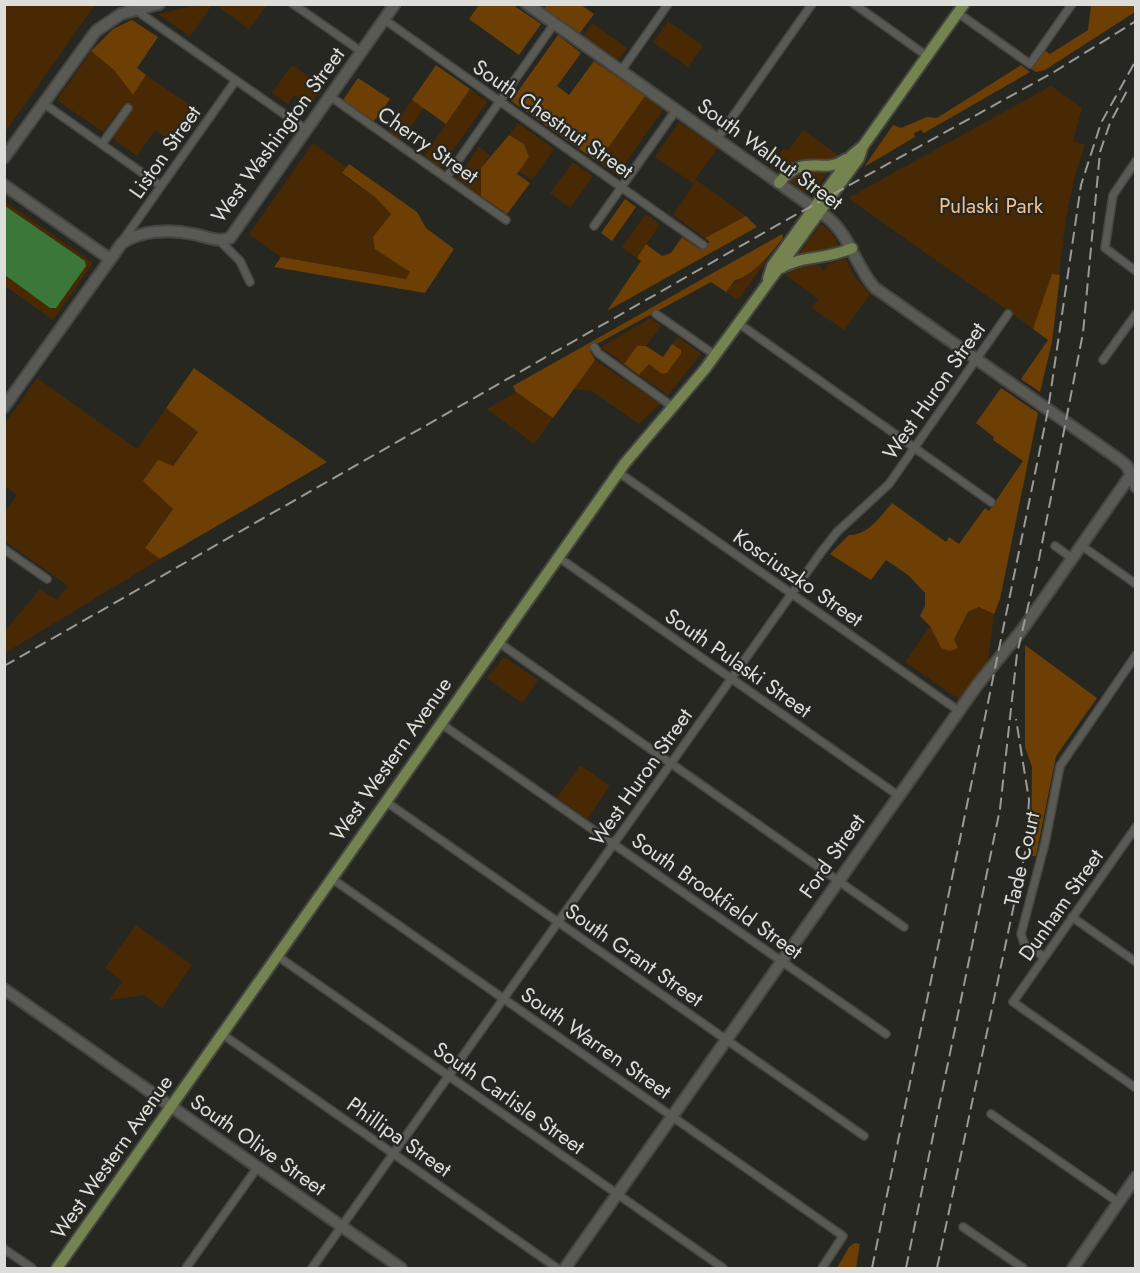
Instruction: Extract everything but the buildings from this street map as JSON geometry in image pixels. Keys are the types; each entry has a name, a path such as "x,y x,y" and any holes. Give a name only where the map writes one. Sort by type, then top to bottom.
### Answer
{"main road":[{"name":"West Western Avenue","path":"57,1269 618,472 646,436 674,407 715,355 768,280 778,270 852,155 863,146 961,9"},
{"name":"West Western Avenue","path":"768,280 772,266 859,158 863,146"},
{"path":"779,183 795,167 834,164 852,155"},
{"path":"778,270 799,260 824,258 852,248"}],"street":[{"path":"4,158 96,31 131,7 159,4"},
{"path":"293,4 362,52"},
{"name":"West Washington Street","path":"122,243 140,235 170,232 190,233 220,241 230,238 395,4"},
{"path":"621,71 668,4"},
{"path":"717,139 812,4"},
{"path":"854,4 927,56"},
{"path":"961,9 1030,64 1072,4"},
{"name":"South Walnut Street","path":"532,6 554,24 817,210 844,234 864,276 875,288 1120,460 1133,472 1136,487"},
{"path":"131,7 307,130"},
{"name":"South Chestnut Street","path":"384,20 703,245"},
{"path":"446,178 554,24"},
{"name":"Liston Street","path":"122,243 236,80"},
{"name":"Cherry Street","path":"330,97 506,220"},
{"path":"43,103 161,186"},
{"path":"102,144 128,108"},
{"path":"594,226 676,110"},
{"path":"1136,161 1113,195 1105,248 1136,271"},
{"path":"4,185 110,259"},
{"path":"220,241 240,261 249,282"},
{"path":"4,407 122,243"},
{"path":"656,314 715,355"},
{"name":"West Huron Street","path":"312,1269 791,594 837,532 881,493 1008,314"},
{"path":"1103,360 1136,314"},
{"path":"738,323 991,502"},
{"path":"594,347 598,353 674,407"},
{"name":"Kosciuszko Street","path":"618,472 959,711"},
{"name":"Ford Street","path":"565,1269 959,711 1073,559 1133,472"},
{"path":"1055,546 1073,559"},
{"path":"1082,546 1136,584"},
{"path":"4,549 47,579"},
{"name":"South Pulaski Street","path":"558,557 899,796"},
{"path":"498,642 903,927"},
{"name":"Tade Court","path":"1044,957 1024,943 1021,934 1063,759 1136,655"},
{"name":"South Brookfield Street","path":"440,723 886,1034"},
{"name":"South Grant Street","path":"385,801 864,1136"},
{"name":"Dunham Street","path":"1134,832 1013,1002 1136,1088"},
{"name":"South Warren Street","path":"331,878 843,1236 822,1269"},
{"path":"1072,917 1136,962"},
{"name":"South Carlisle Street","path":"276,955 723,1269"},
{"name":"South Olive Street","path":"4,989 401,1269"},
{"name":"Phillipa Street","path":"222,1034 557,1269"},
{"path":"992,1114 1118,1202"},
{"path":"186,1269 257,1168"},
{"path":"1073,1269 1136,1177"},
{"path":"963,1227 1023,1269"},
{"path":"4,1249 32,1269"}],"green space":[{"path":"203,4 212,5 190,36 158,14"},
{"path":"222,4 267,5 249,29 220,8"},
{"path":"4,5 95,5 5,132 4,132"},
{"path":"668,21 703,46 688,67 653,42"},
{"path":"592,23 627,48 618,60 584,36"},
{"path":"91,51 114,70 132,94 146,75 200,112 177,145 155,130 137,156 112,138 132,109 124,104 103,132 57,100"},
{"path":"292,65 323,86 309,106 294,95 288,104 272,93"},
{"name":"Pulaski Park","path":"1051,86 1082,108 1073,141 1085,145 1071,193 1052,342 848,198"},
{"path":"470,89 487,102 440,168 424,156"},
{"path":"645,96 663,110 617,175 598,162"},
{"path":"412,100 424,108 401,140 389,132"},
{"path":"679,122 718,148 695,179 746,216 705,238 673,215 694,184 655,157"},
{"path":"518,123 554,149 532,180 519,171 529,157 524,144 509,135"},
{"path":"803,130 839,156 829,159 799,159 778,170 770,168 783,149 788,151"},
{"path":"313,143 346,167 342,174 375,197 391,214 373,237 410,273 406,279 281,257 249,234"},
{"path":"479,147 490,155 481,168 481,196 457,179"},
{"path":"573,162 593,176 570,208 550,193"},
{"path":"803,170 829,170 818,186 804,192 789,180"},
{"path":"4,201 93,263 53,320 5,286"},
{"path":"646,214 660,224 637,258 622,247"},
{"path":"821,224 831,232 840,248 829,252 798,255"},
{"path":"770,256 738,300 726,292 733,284 751,273"},
{"path":"846,259 855,277 870,294 844,330 812,308 818,299 786,275 795,267 820,265 822,270 826,270 827,264"},
{"path":"651,318 661,326 646,346 637,346 624,364 601,347"},
{"path":"678,337 701,354 668,395 639,375 649,364 662,374 681,350 672,344"},
{"path":"595,360 660,404 639,424 592,391 574,389"},
{"path":"37,378 137,449 166,408 198,432 172,466 173,509 145,547 160,559 5,653 5,631 40,589 57,600 68,586 5,541 4,508 7,509 17,495 5,486 5,424"},
{"path":"516,392 553,418 534,444 487,409"},
{"path":"979,607 994,614 988,661 960,700 905,662 930,626 941,648 958,648 954,639 960,624 969,612"},
{"path":"504,657 538,680 522,703 487,678"},
{"path":"580,765 610,786 587,819 557,798"},
{"path":"136,925 192,965 162,1008 144,995 109,1000 122,981 105,968"}],"shaded area":[{"path":"479,5 513,5 541,24 519,55 469,19"},
{"path":"547,5 581,5 594,14 580,33 544,8"},
{"path":"1091,5 1135,5 1135,12 1045,70 1036,72 1030,68 1044,50 1050,54 1088,30"},
{"path":"132,20 158,37 137,68 146,75 133,95 114,70 91,51 113,29"},
{"path":"558,35 581,53 557,86 569,95 594,61 645,96 598,162 511,101"},
{"path":"436,65 470,89 446,124 412,100"},
{"path":"1021,65 1030,72 924,133 921,130 914,133 915,137 864,167 893,125 901,128 927,117 937,118"},
{"path":"358,78 390,99 374,121 343,100"},
{"path":"509,135 524,144 529,157 517,174 530,183 507,214 481,196 481,168"},
{"path":"349,164 417,212 426,228 454,249 425,293 274,267 281,257 406,279 410,272 375,249 373,237 391,214 375,197 342,173"},
{"path":"625,199 636,207 612,241 601,233"},
{"path":"5,206 85,261 86,266 56,308 50,308 5,275"},
{"path":"746,216 757,227 607,311 641,261 637,258 646,244 662,256 671,253 682,237 698,248 710,242 705,238"},
{"path":"782,234 783,238 761,263 748,275 735,280 726,292 711,282 593,346 590,351 595,360 553,418 516,392 513,386"},
{"path":"1052,274 1060,275 1052,342 1040,392 1021,379 1048,340 1033,329"},
{"path":"672,344 681,350 681,354 667,373 662,374 649,364 639,375 624,364 637,346 646,346 663,357"},
{"path":"194,368 327,462 160,559 145,548 173,509 143,481 158,460 173,466 198,432 166,408"},
{"path":"1001,388 1038,413 1000,599 994,614 979,607 968,612 954,639 958,648 950,651 941,648 930,626 920,616 925,606 925,593 908,575 886,560 871,580 830,554 849,535 868,529 892,503 946,542 949,537 959,544 985,508 989,511 1023,461 993,440 994,437 976,423"},
{"path":"1025,645 1097,698 1056,756 1036,856 1031,856 1032,767 1025,747"},
{"path":"855,1243 860,1244 856,1268 837,1268 849,1247"}],"railway":[{"path":"4,666 781,223 1054,72 1136,21"},
{"path":"872,1268 1048,410 1081,185 1101,123 1136,60"},
{"path":"906,1268 1000,809 1017,654 1039,559 1083,333 1100,152 1110,123 1129,87"},
{"path":"937,1268 1026,848 1029,800 1016,719"}]}
